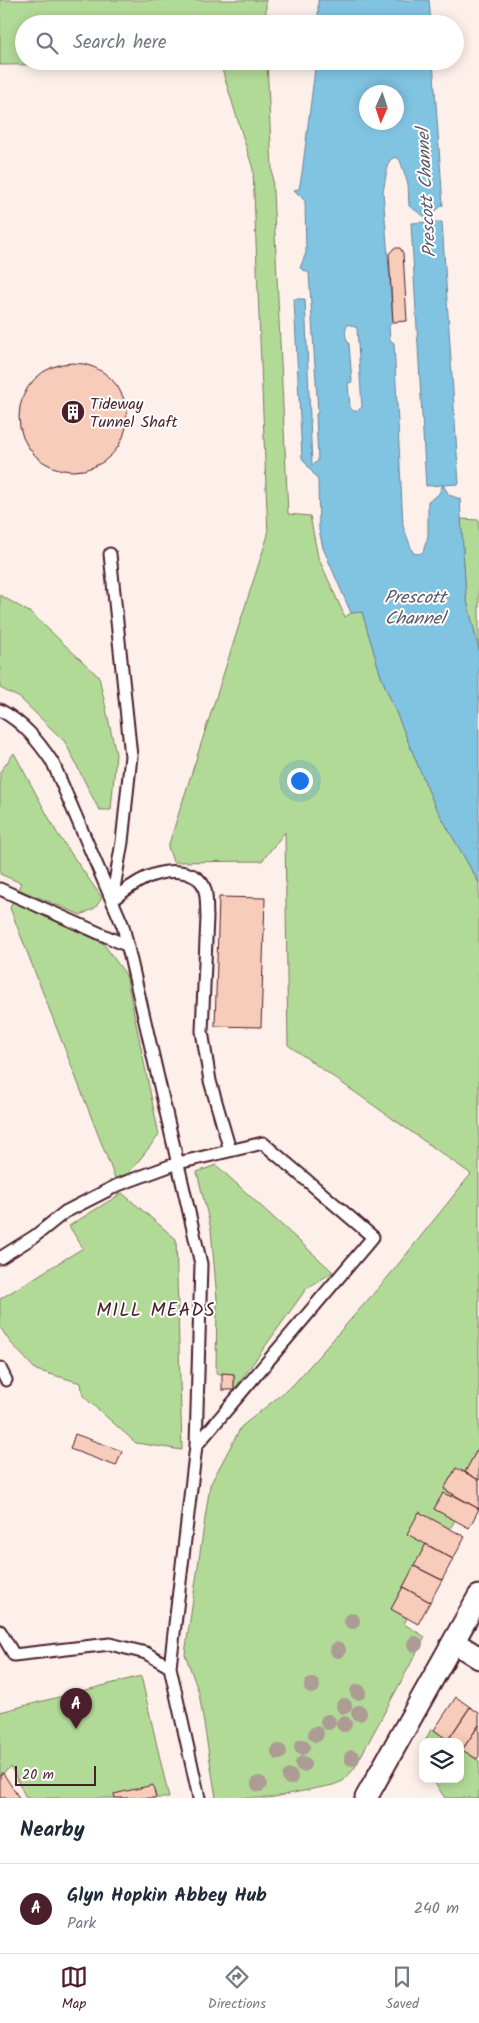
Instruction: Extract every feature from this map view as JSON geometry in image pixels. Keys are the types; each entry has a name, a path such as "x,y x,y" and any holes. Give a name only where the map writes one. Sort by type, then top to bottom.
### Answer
{"street":[{"path":"366,1798 479,1596"},
{"path":"454,1642 479,1658"}],"lane":[{"path":"110,554 131,756 122,842 112,900"},
{"path":"0,710 14,718 37,738 53,763 123,926 201,1264 196,1446 170,1667 199,1798"},
{"path":"112,900 136,883 159,874 178,872 195,876 201,882 206,910 202,1031 210,1082 230,1150"},
{"path":"0,889 128,946"},
{"path":"0,1258 35,1236 65,1212 118,1185 178,1163 263,1143 373,1236 196,1446"},
{"path":"0,1368 6,1380"},
{"path":"0,1631 14,1656 110,1644 146,1653 170,1667"}],"green space":[{"path":"0,0 266,0 266,15 15,15 15,65 0,65"},
{"path":"222,70 267,70 288,514 310,516 318,557 345,617 351,613 362,612 381,676 434,804 479,883 479,1446 465,1472 456,1468 444,1489 453,1495 452,1497 443,1493 434,1509 455,1520 450,1529 419,1512 426,1544 391,1609 407,1618 404,1624 425,1637 354,1769 343,1781 333,1785 269,1798 216,1798 199,1693 185,1654 210,1485 241,1427 293,1385 388,1277 471,1174 288,1045 285,832 262,861 173,862 168,847 268,535 253,169"},
{"path":"461,519 479,520 479,650 466,597"},
{"path":"0,595 31,613 99,677 116,754 111,810 100,810 97,806 65,742 20,698 0,688"},
{"path":"14,753 57,833 102,898 95,908 81,915 18,889 21,883 0,874 0,772"},
{"path":"13,901 103,943 126,975 159,1135 129,1173 115,1178 10,908"},
{"path":"216,1165 333,1272 306,1289 234,1390 234,1374 216,1374 217,1299 211,1229 197,1172"},
{"path":"122,1193 176,1239 182,1450 136,1443 83,1396 81,1383 36,1370 10,1342 0,1327 0,1299 83,1248 69,1226"},
{"path":"141,1676 169,1798 26,1798 11,1767 0,1775 0,1712"},
{"path":"431,1729 445,1738 427,1738"},
{"path":"464,1751 479,1761 479,1798 445,1798 435,1783 464,1783"}],"water":[{"path":"318,0 429,0 430,15 318,15"},
{"name":"Prescott Channel","path":"315,70 434,70 443,205 429,216 427,222 424,216 409,206 408,184 400,160 396,157 391,159 388,164 383,192 393,322 389,326 390,340 394,343 403,526 413,553 419,554 423,552 428,536 428,501 438,495 443,485 449,495 460,499 466,597 479,650 479,883 434,804 381,676 362,612 351,613 323,548 319,530 318,480 302,458 294,299 305,299 312,465 318,461 316,414 318,412 309,273 300,268 306,253 305,201 294,190 299,189 302,173","holes":["348,324 357,328 362,407 357,411 353,411 350,407 348,383 352,382 346,329"]},
{"path":"442,222 459,484 426,486 411,223"}],"building":[{"path":"394,248 400,248 403,253 407,321 393,322 389,254"},
{"name":"Tideway Tunnel Shaft","path":"73,363 94,367 111,379 123,396 127,417 123,438 111,455 94,467 73,471 52,467 35,455 23,438 19,417 23,396 35,379 52,367"},
{"path":"219,897 265,898 261,1027 215,1026"},
{"path":"222,1373 234,1374 234,1390 222,1390"},
{"path":"75,1434 122,1451 116,1466 70,1449"},
{"path":"477,1450 479,1451 479,1480 465,1472"},
{"path":"456,1468 479,1480 479,1509 444,1489"},
{"path":"443,1493 452,1497 453,1495 479,1509 469,1528 434,1509"},
{"path":"419,1512 465,1537 453,1559 407,1534"},
{"path":"426,1544 453,1559 442,1580 414,1566"},
{"path":"414,1566 442,1580 430,1602 403,1587"},
{"path":"403,1587 430,1602 418,1624 391,1609"},
{"path":"456,1697 470,1707 449,1738 445,1738 434,1730"},
{"path":"470,1707 479,1713 479,1725 464,1747 464,1738 449,1738"},
{"path":"479,1725 479,1756 477,1759 464,1751 464,1747"},
{"path":"3,1773 19,1798 0,1798 0,1775"},
{"path":"153,1785 156,1798 115,1798 114,1794"}],"place":[{"name":"Tideway Tunnel Shaft","path":"73,412"},
{"name":"Glyn Hopkin Abbey Hub","path":"76,1729"}],"district":[{"name":"MILL MEADS","path":"156,1309"}]}
